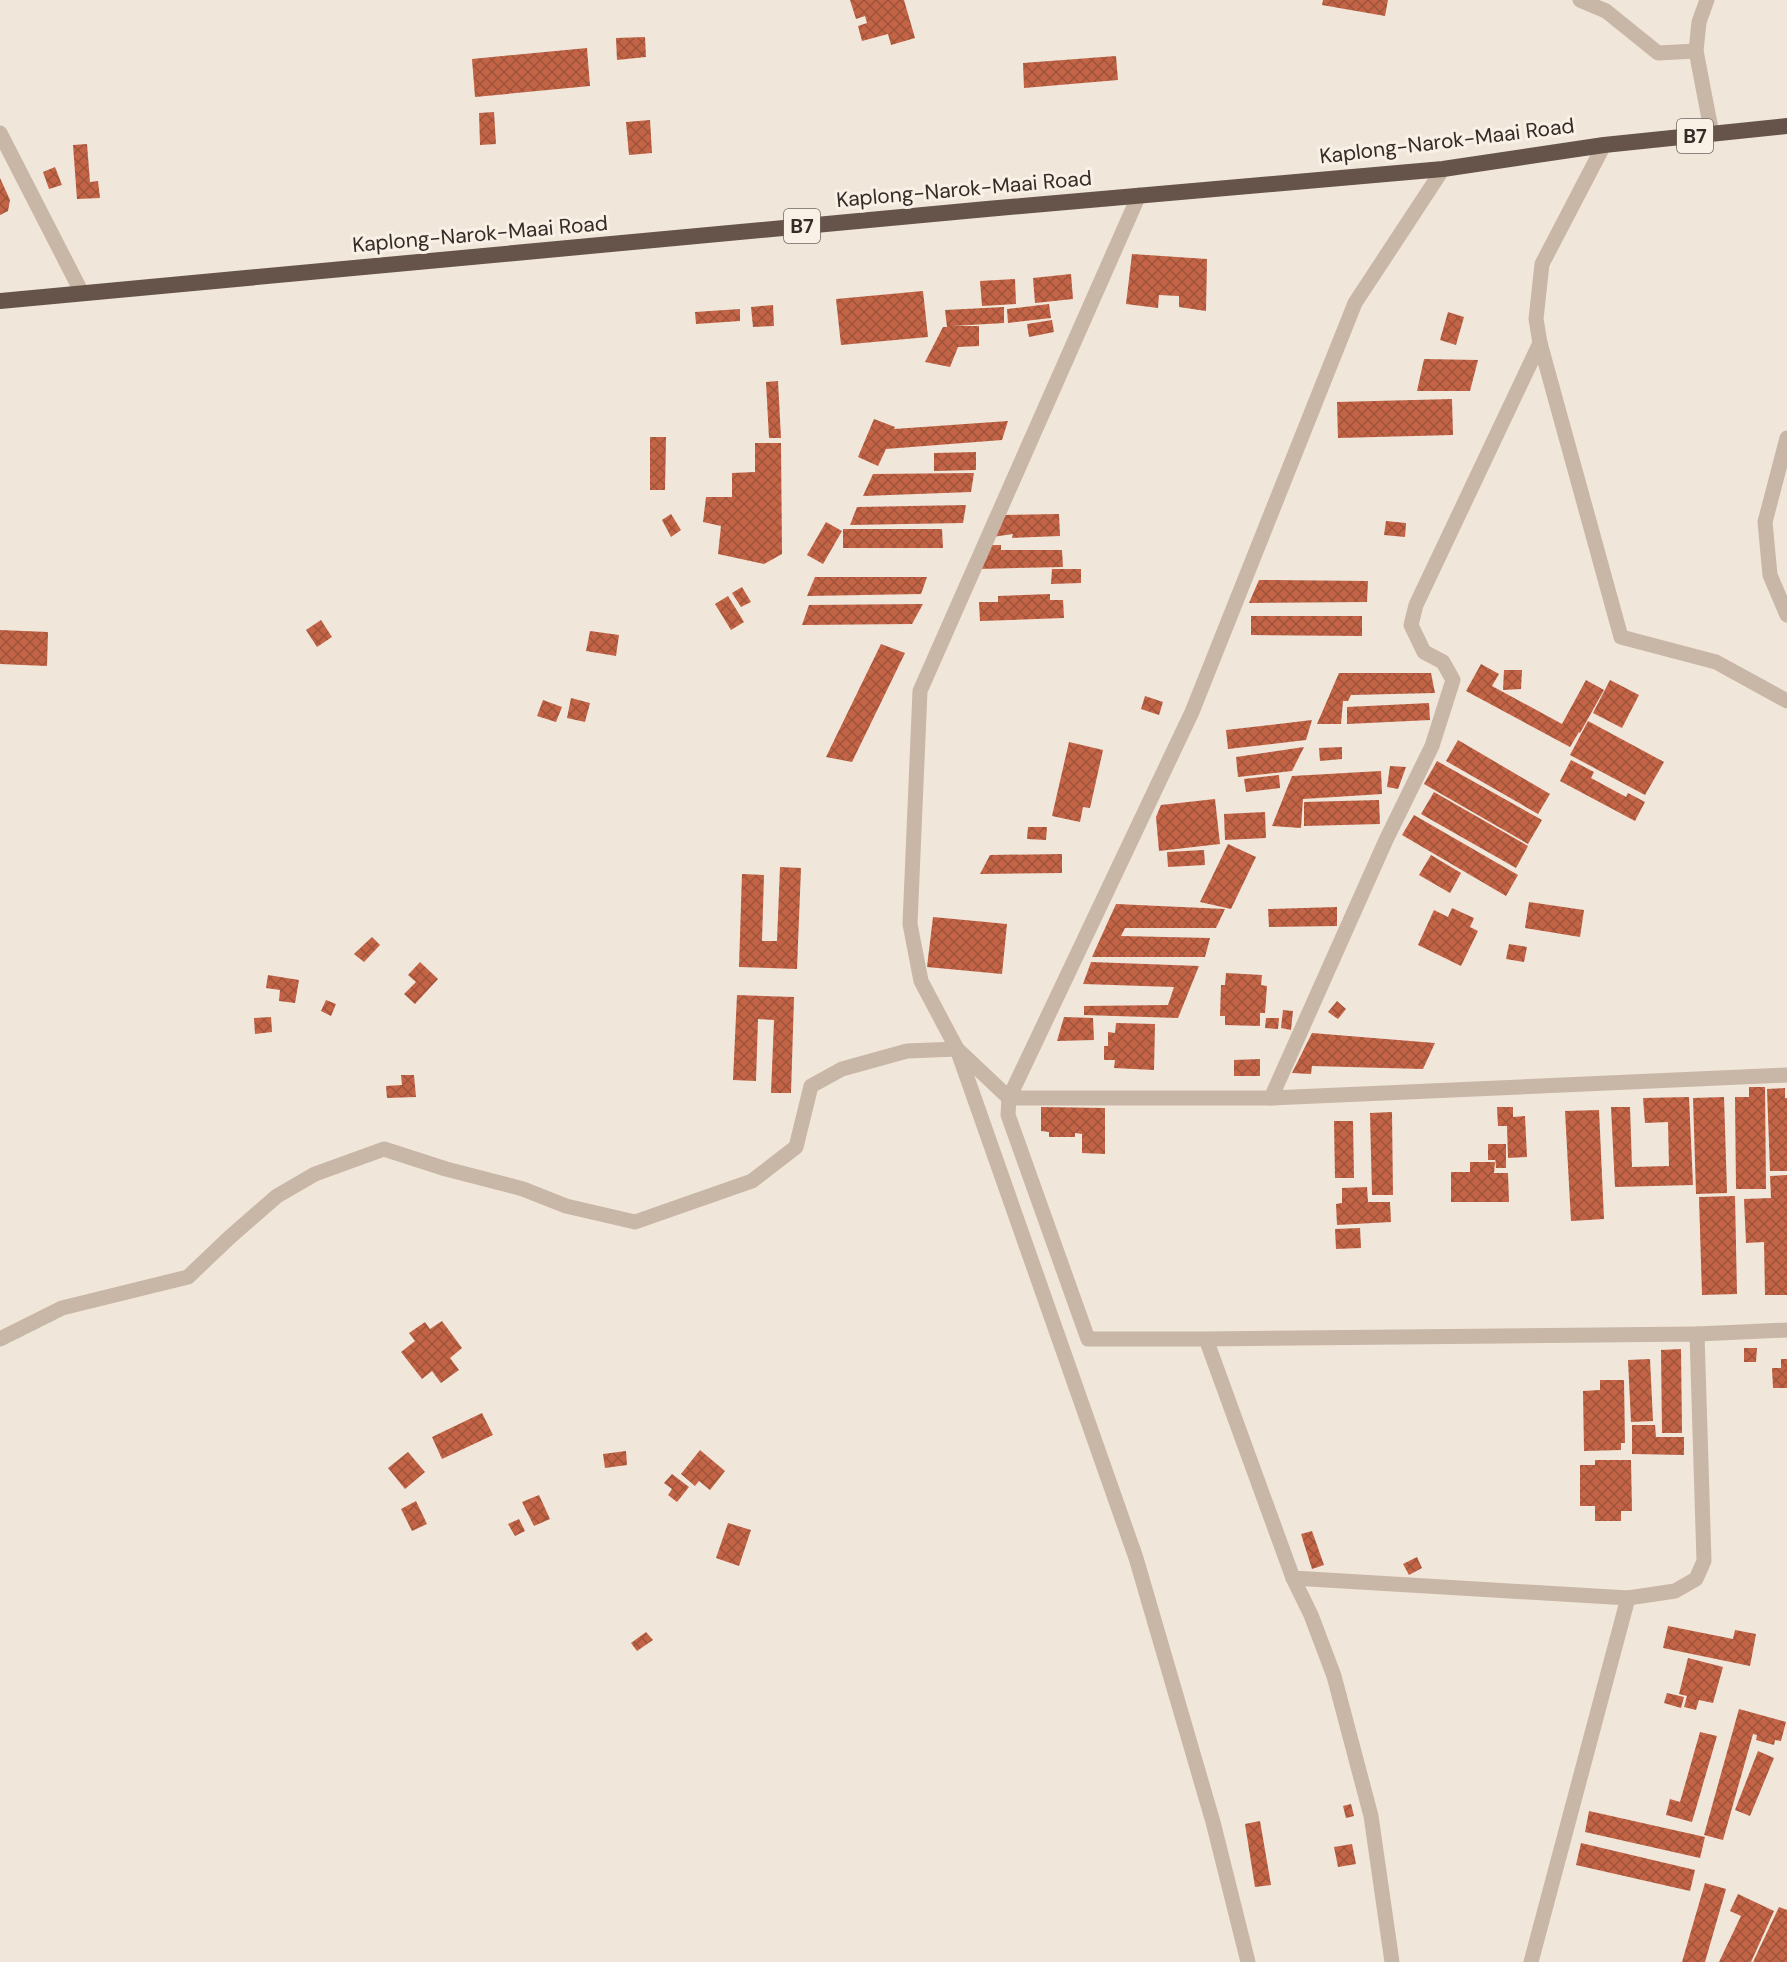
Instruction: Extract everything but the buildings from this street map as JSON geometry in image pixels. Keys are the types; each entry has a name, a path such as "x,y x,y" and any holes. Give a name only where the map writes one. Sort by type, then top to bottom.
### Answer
{"highway":[{"name":"Kaplong-Narok-Maai Road","path":"0,301 1139,195 1443,169 1604,145 1787,126"}],"street":[{"path":"1580,0 1606,11 1658,53 1696,51"},
{"path":"1707,0 1699,22 1696,51 1712,134"},
{"path":"0,133 82,293"},
{"path":"1604,145 1542,264 1536,319 1540,343 1621,637 1716,662 1787,700"},
{"path":"1443,169 1355,303 1192,712 1008,1098 1008,1115 1088,1339 1697,1334 1787,1330"},
{"path":"1139,195 920,691 910,924 921,981 957,1049 1136,1558 1214,1822 1248,1962"},
{"path":"1271,1098 1386,840 1432,746 1453,680 1443,662 1424,652 1411,625 1416,605 1540,343"},
{"path":"1787,438 1765,522 1770,575 1787,615"},
{"path":"0,1339 62,1308 188,1277 277,1196 315,1173 384,1149 523,1190 566,1206 634,1222 752,1181 796,1147 811,1086 842,1069 907,1051 957,1049 1008,1098 1271,1098 1787,1075"},
{"path":"1293,1578 1628,1598 1675,1591 1696,1579 1704,1561 1697,1334"},
{"path":"1206,1339 1293,1578 1311,1615 1334,1676 1371,1816 1392,1962"},
{"path":"1531,1962 1628,1598"}]}
